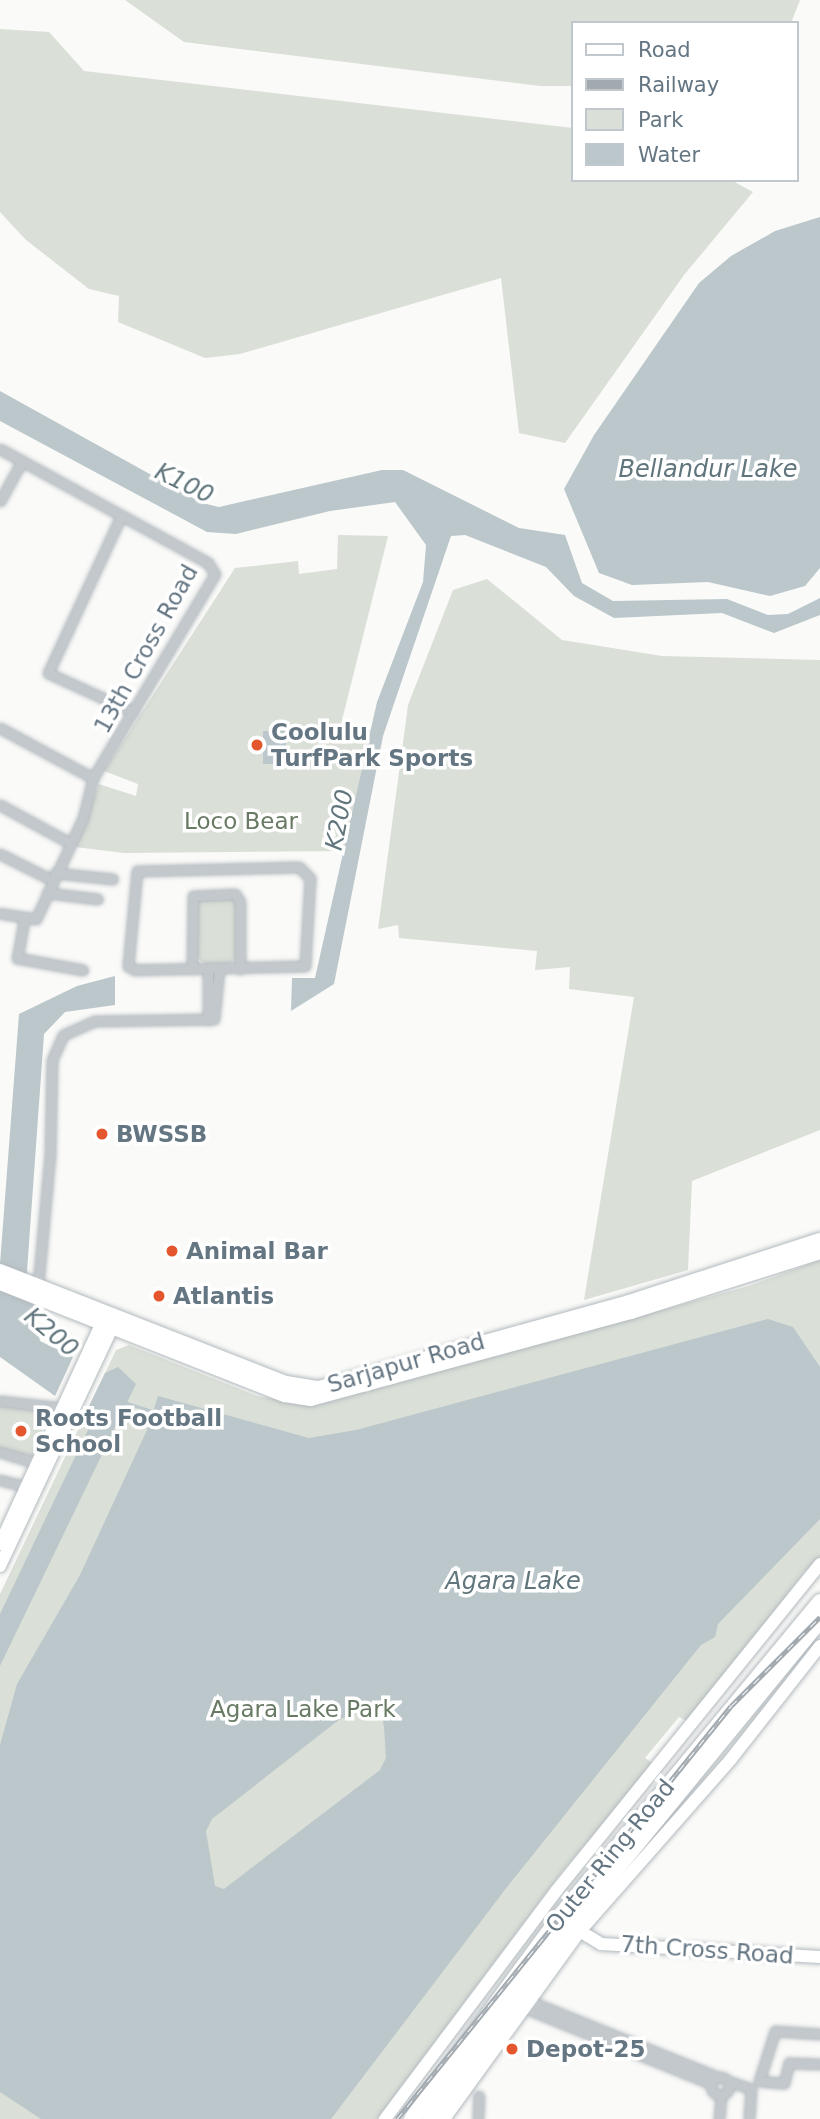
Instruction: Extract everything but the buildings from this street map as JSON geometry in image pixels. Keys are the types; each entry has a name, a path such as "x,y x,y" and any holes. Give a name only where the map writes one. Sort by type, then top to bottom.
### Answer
{"highway":[{"name":"Outer Ring Road","path":"430,2119 570,1925 820,1602"},
{"name":"Outer Ring Road","path":"412,2119 820,1620"}],"main road":[{"name":"Sarjapur Road","path":"581,1321 820,1240"},
{"name":"Sarjapur Road","path":"0,1271 35,1289 303,1399 340,1393 820,1252"},
{"name":"Sarjapur Road","path":"0,1283 35,1289"}],"street":[{"name":"13th Cross Road","path":"0,449 215,571 93,778 82,818 36,919 24,920"},
{"path":"0,501 22,461"},
{"path":"121,516 48,673 133,712"},
{"path":"0,729 93,778"},
{"path":"0,805 71,843"},
{"path":"0,854 54,877 113,879"},
{"path":"304,869 310,878 305,966 240,969 135,970 128,966 137,871 304,869"},
{"path":"47,893 98,899"},
{"path":"192,969 193,896 235,894 240,902 240,969"},
{"path":"0,913 24,920 17,958 83,970"},
{"path":"208,969 208,1020"},
{"path":"35,1289 50,1154 52,1060 63,1035 95,1021 208,1020 218,1014 219,969"},
{"path":"0,1544 109,1320"},
{"path":"0,1401 69,1405"},
{"path":"0,1566 69,1405"},
{"path":"0,1452 40,1464"},
{"path":"0,1480 29,1488"},
{"path":"385,2119 557,1890 820,1564"},
{"path":"444,2119 527,2005 570,1925 732,1759 820,1646"},
{"name":"7th Cross Road","path":"570,1925 601,1944 820,1957"},
{"path":"527,2005 714,2080 728,2081 751,2090 749,2119"},
{"path":"820,2034 775,2031 759,2081 784,2083 789,2063 820,2064"},
{"path":"714,2080 713,2092 721,2095"},
{"path":"719,2119 721,2095 728,2090 728,2081"},
{"path":"478,2119 479,2096"}],"green space":[{"path":"125,0 800,0 792,21 572,21 572,86 540,86 184,42"},
{"path":"0,29 49,32 84,71 572,128 572,182 735,182 753,192 684,275 565,443 519,433 501,278 240,354 205,358 118,322 119,296 89,289 26,240 0,212"},
{"name":"Loco Bear","path":"338,535 388,536 340,728 371,730 344,851 124,853 75,847 99,784 136,796 138,784 104,771 235,568 298,561 299,574 337,569"},
{"path":"487,579 562,640 662,656 820,660 820,1130 692,1181 688,1270 584,1300 634,997 569,989 570,967 535,970 537,951 399,938 398,925 378,929 408,705 453,590"},
{"path":"237,899 237,958 229,964 205,964 194,956 195,900"},
{"name":"Agara Lake","path":"820,1260 820,1558 805,1571 689,1722 679,1717 645,1758 654,1764 561,1873 377,2119 0,2119 0,1594 116,1350 129,1345 257,1396 308,1405 324,1403 749,1286"},
{"name":"Roots Football School","path":"0,1404 49,1413 32,1457 0,1449"}],"water":[{"name":"Bellandur Lake","path":"820,217 820,568 805,586 770,596 708,582 632,585 599,573 564,489 594,435 699,283 731,256 775,231"},
{"path":"0,391 202,503 219,507 382,470 403,470 519,528 565,535 582,583 613,601 727,599 768,615 788,614 820,598 820,615 774,633 722,613 614,618 574,596 546,567 465,535 451,536 383,736 334,984 291,1011 292,978 315,978 377,702 423,582 426,545 395,502 330,511 236,534 207,532 0,421"},
{"path":"263,731 286,731 286,764 263,764"},
{"path":"115,976 115,1005 65,1012 44,1034 27,1271 40,1341 73,1357 55,1396 0,1357 0,1264 19,1014 77,986"},
{"name":"Agara Lake","path":"768,1319 793,1327 820,1367 820,1519 718,1624 715,1637 701,1645 507,1887 331,2119 41,2119 0,2092 0,1745 17,1684 80,1575 147,1430 158,1396 309,1438 356,1430","holes":["372,1707 381,1713 386,1758 380,1770 224,1889 215,1886 206,1831 212,1819 340,1719"]},
{"path":"118,1367 136,1384 0,1666 0,1614 96,1413 88,1408 105,1373"}],"waterway":[{"name":"K200","path":"124,1402 154,1412"}],"railway":[{"path":"397,2119 731,1706 820,1617"}],"place":[{"name":"Coolulu TurfPark Sports","path":"257,745"},
{"name":"BWSSB","path":"102,1134"},
{"name":"Animal Bar","path":"172,1251"},
{"name":"Atlantis","path":"159,1296"},
{"name":"Roots Football School","path":"21,1431"},
{"name":"Depot-25","path":"512,2049"}],"water label":[{"name":"K100","path":"184,484"}],"park label":[{"name":"Agara Lake Park","path":"303,1709"}]}
